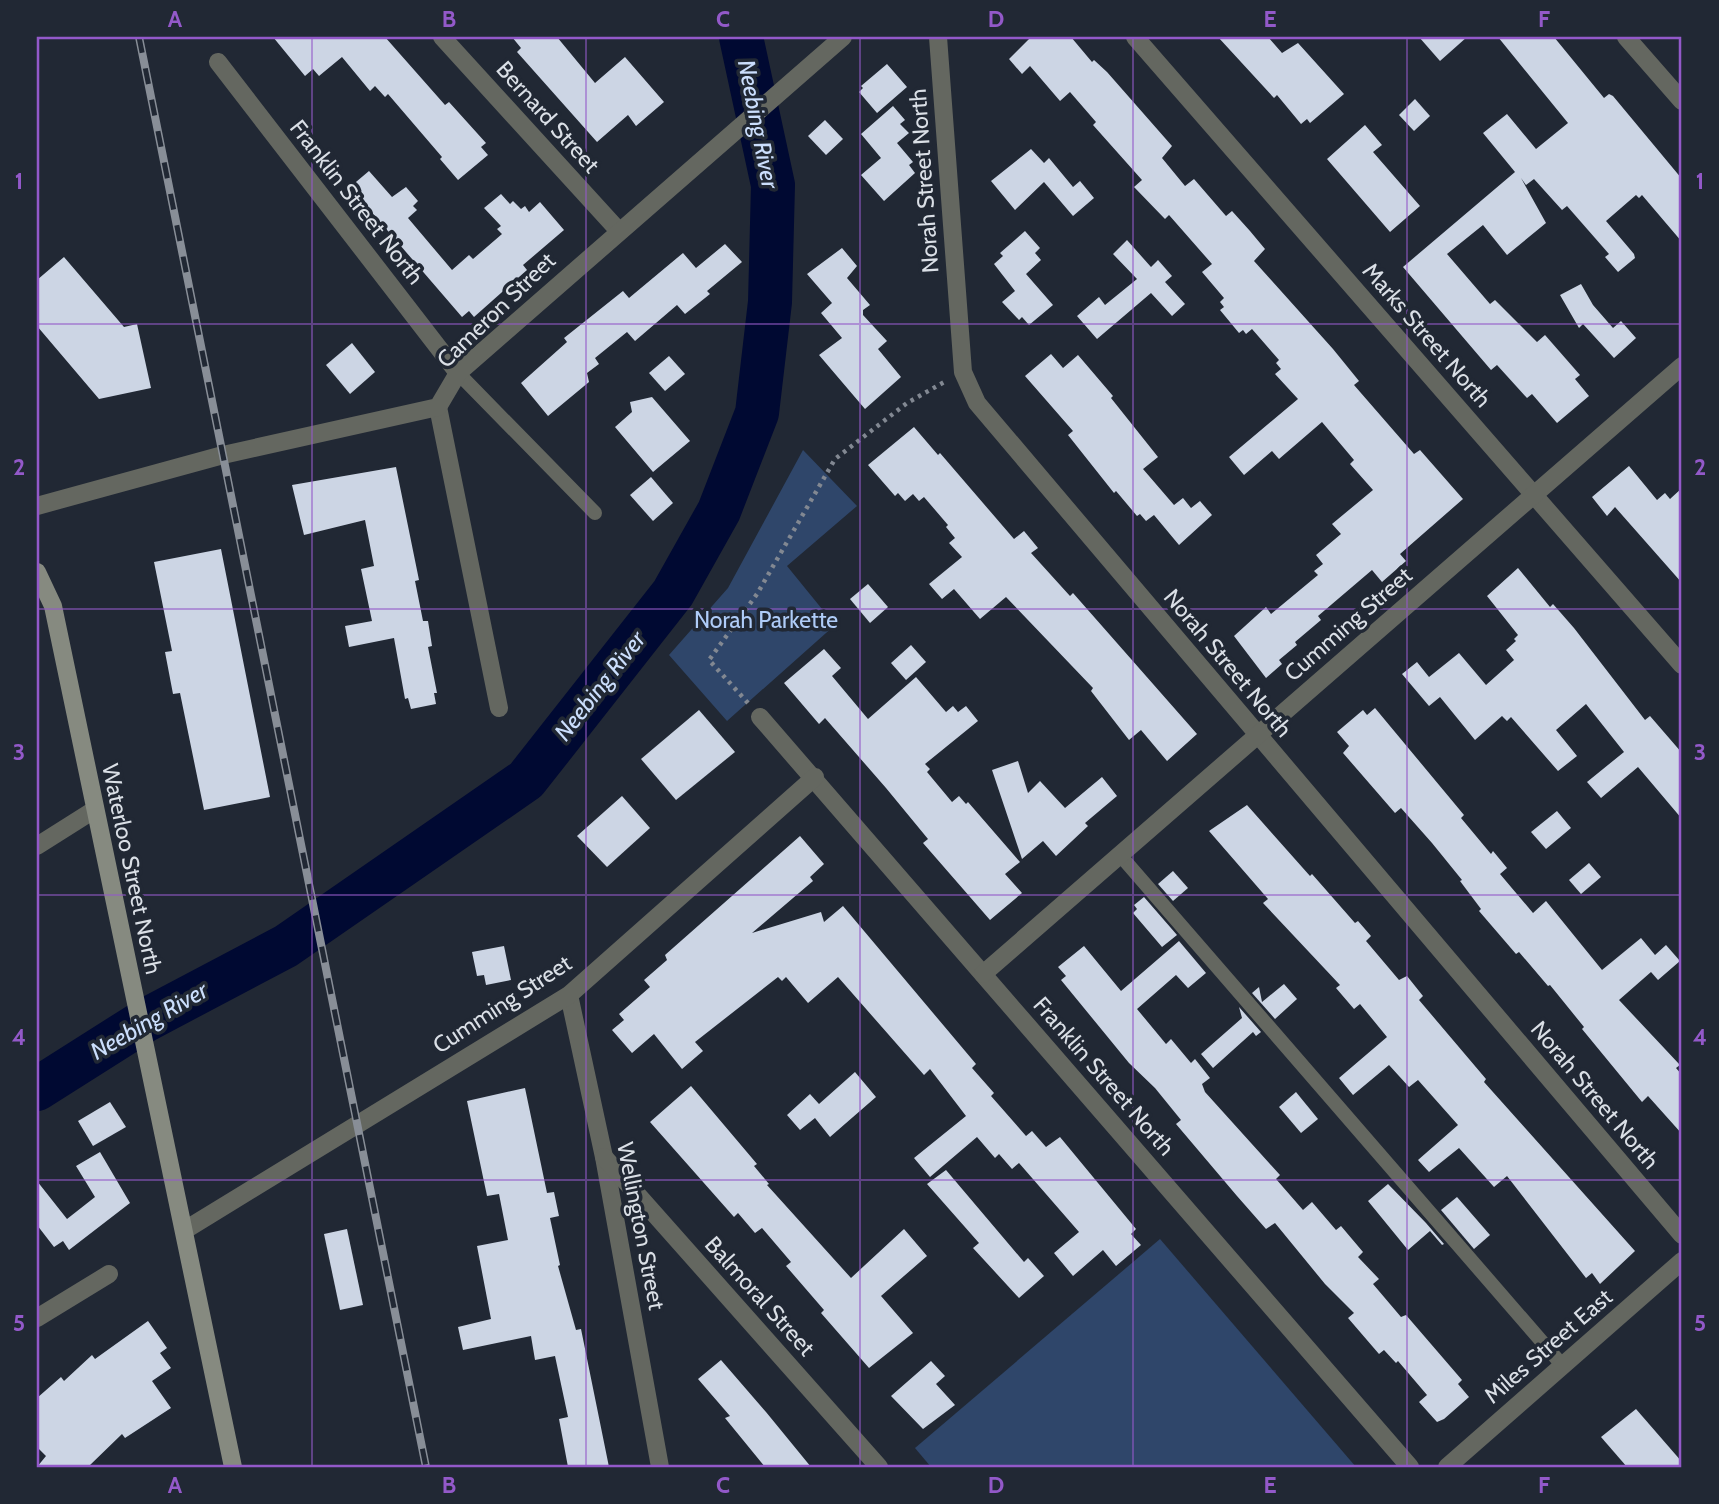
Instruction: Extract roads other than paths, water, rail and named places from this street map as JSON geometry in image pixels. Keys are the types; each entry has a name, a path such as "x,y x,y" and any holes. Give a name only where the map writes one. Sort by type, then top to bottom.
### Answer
{"main road":[{"name":"Waterloo Street North","path":"37,572 53,606 233,1467"}],"street":[{"name":"Bernard Street","path":"442,37 618,230"},
{"name":"Cameron Street","path":"438,407 458,373 618,230 843,37"},
{"name":"Norah Street North","path":"938,37 963,372 977,403 1682,1235"},
{"name":"Marks Street North","path":"1135,37 1682,665"},
{"path":"1626,37 1682,101"},
{"name":"Franklin Street North","path":"218,62 458,373"},
{"name":"Cumming Street","path":"983,974 1682,366"},
{"path":"37,506 223,455 438,407 499,708"},
{"name":"Franklin Street North","path":"760,717 815,777 1410,1467"},
{"name":"Cumming Street","path":"185,1230 569,995 815,777"},
{"path":"37,846 94,810"},
{"name":"Wellington Street","path":"569,995 604,1157 660,1467"},
{"name":"Balmoral Street","path":"604,1157 879,1467"},
{"name":"Miles Street East","path":"1447,1467 1682,1261"},
{"path":"37,1318 109,1274"}],"lane":[{"path":"458,373 595,513"},
{"path":"1120,855 1563,1366"}],"waterway":[{"name":"Neebing River","path":"37,1089 146,1020 286,946 526,780 673,593 719,511 757,413 770,302 773,185 741,37"}],"railway":[{"path":"139,37 426,1467"}],"park label":[{"name":"Norah Parkette","path":"766,620"}]}
